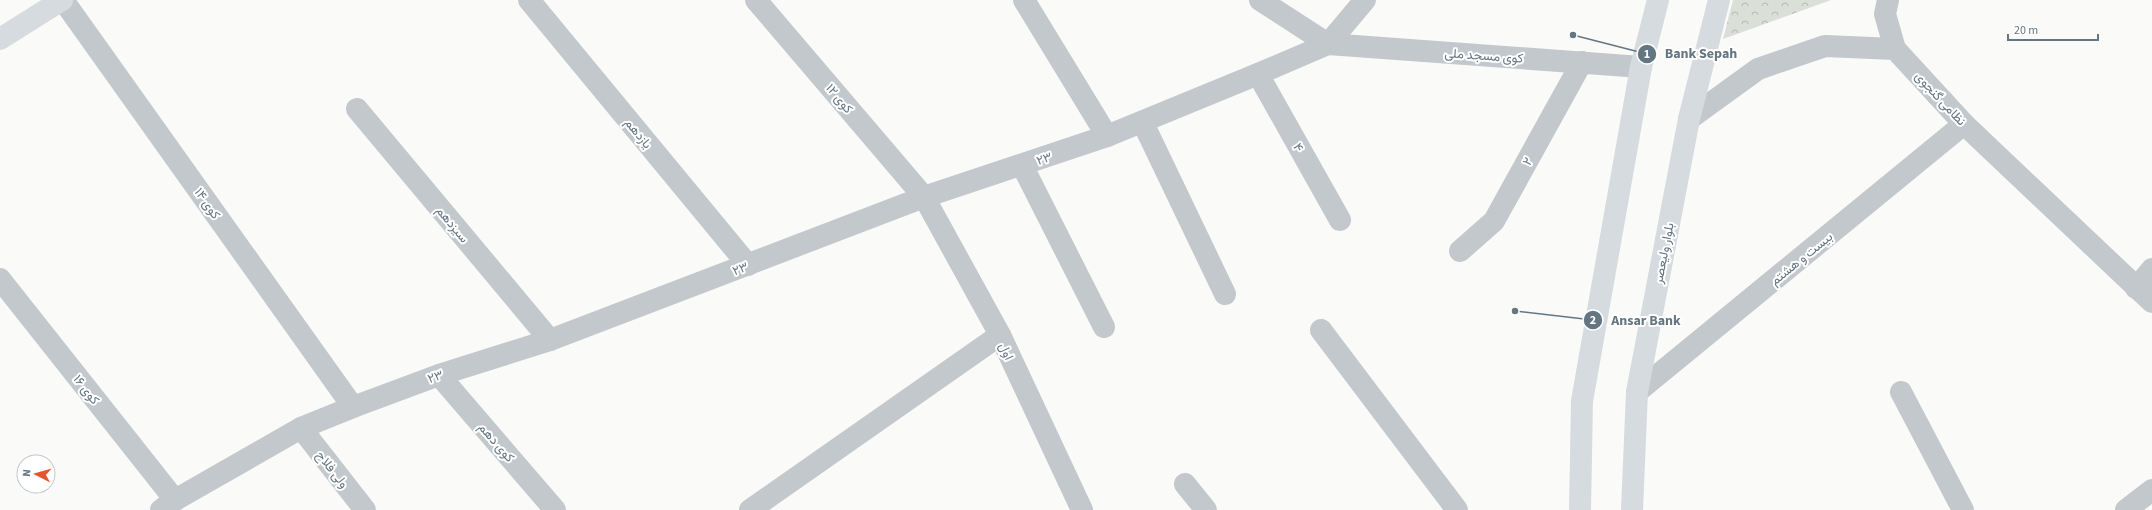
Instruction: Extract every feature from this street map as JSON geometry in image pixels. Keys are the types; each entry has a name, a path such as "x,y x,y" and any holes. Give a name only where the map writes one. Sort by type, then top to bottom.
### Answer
{"main road":[{"path":"0,39 63,0"},
{"path":"1580,510 1582,402 1641,67 1658,0"},
{"name":"بلوار ولیعصر","path":"1632,510 1637,392 1689,119 1719,0"}],"street":[{"name":"کوی ۱۴","path":"63,0 353,407"},
{"name":"یازدهم","path":"529,0 748,265"},
{"name":"کوی ۱۲","path":"756,0 924,197"},
{"path":"1024,0 1107,136"},
{"path":"1260,0 1328,44 1365,0"},
{"path":"1689,119 1758,69 1825,46 1895,49 1885,14 1888,0"},
{"name":"۲۳","path":"168,505 302,428 353,407 439,375 550,340 924,197 1143,123 1328,44"},
{"name":"کوی مسجد ملی","path":"1328,44 1641,67"},
{"name":"نظامی گنجوی","path":"1895,49 1964,124 2144,295"},
{"name":"۲","path":"1460,251 1494,221 1582,62"},
{"name":"۴","path":"1258,74 1340,220"},
{"name":"سیزدهم","path":"357,109 550,340"},
{"path":"1143,123 1225,294"},
{"name":"بیست و هشتم","path":"1637,392 1964,124"},
{"path":"1022,165 1104,327"},
{"name":"اول","path":"924,197 1000,336 1082,510"},
{"path":"2144,295 2152,269"},
{"name":"کوی ۱۶","path":"0,279 168,505"},
{"path":"1321,330 1457,510"},
{"path":"750,510 1000,336"},
{"name":"کوی دهم","path":"439,375 555,510"},
{"path":"1901,392 1962,510"},
{"name":"ولی فلاح","path":"302,428 365,510"},
{"path":"1185,484 1206,510"},
{"path":"2126,510 2152,490"}],"green space":[{"path":"1733,0 1831,0 1723,39"}],"place":[{"name":"Bank Sepah","path":"1573,35"},
{"name":"Ansar Bank","path":"1515,311"}]}
